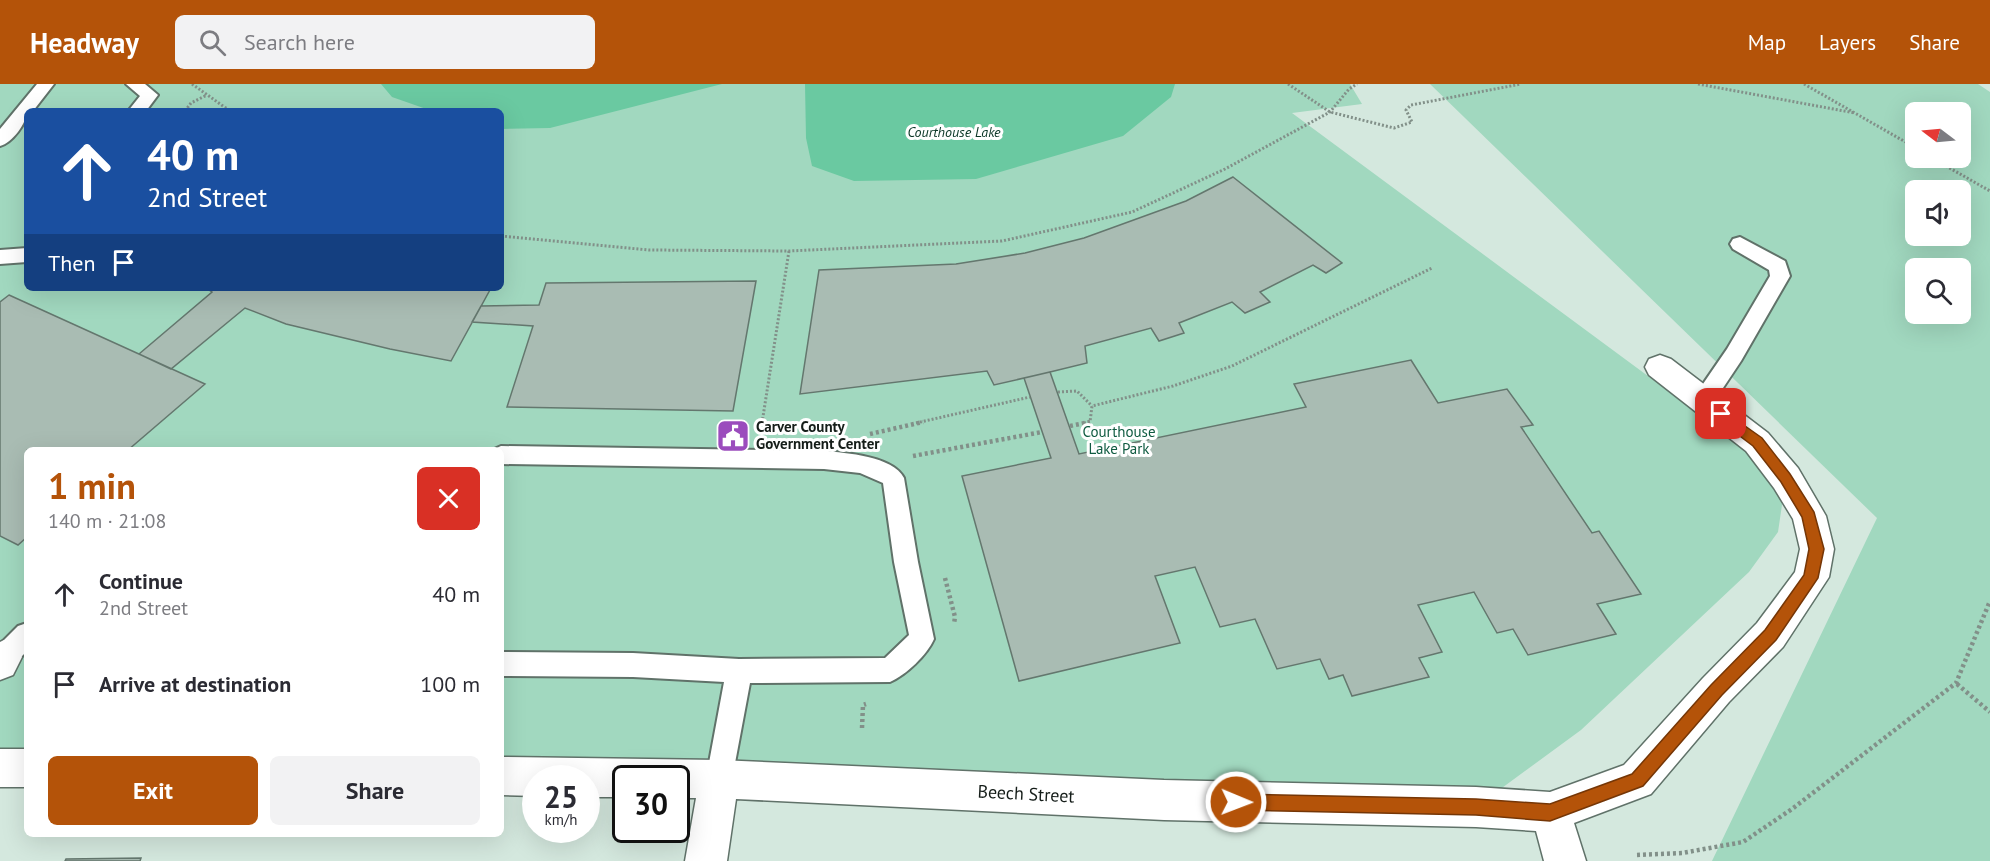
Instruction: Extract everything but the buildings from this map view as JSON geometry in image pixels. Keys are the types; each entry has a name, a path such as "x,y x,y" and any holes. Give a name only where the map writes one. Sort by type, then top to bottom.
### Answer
{"street":[{"path":"1565,861 1550,812 1637,780 1716,690 1770,635 1811,578 1817,549 1809,516 1786,478 1758,442 1660,367"},
{"path":"0,768 24,768"},
{"name":"Beech Street","path":"504,776 719,779 1153,800 1476,807 1550,812"},
{"path":"706,861 719,779"}],"lane":[{"path":"26,108 46,84"},
{"path":"134,84 150,94 139,108"},
{"path":"0,140 24,111"},
{"path":"1703,400 1734,355 1780,276 1778,266 1740,244"},
{"path":"0,257 24,255"},
{"path":"504,455 824,460 863,464 893,478 906,562 922,639 890,670 738,671 633,665 504,664"},
{"path":"719,779 738,671"}],"path":[{"path":"192,84 226,108"},
{"path":"1288,84 1330,112 1394,128 1412,122 1406,110 1411,105 1521,84"},
{"path":"504,236 649,250 789,251 1002,241 1132,212 1226,169 1330,112 1349,89 1357,84"},
{"path":"1698,84 1855,113"},
{"path":"1804,84 1905,142"},
{"path":"187,108 190,103 207,95"},
{"path":"1950,168 1990,191"},
{"path":"772,434 761,434 789,251"},
{"path":"1092,406 1162,390 1250,358 1388,287 1432,268"},
{"path":"1058,392 1077,391 1092,406"},
{"path":"861,434 872,434 1030,397"},
{"path":"1070,426 1090,422 1092,406"},
{"path":"893,478 914,456 1042,432"},
{"path":"1637,855 1682,853 1743,842 1792,809 1956,683 1990,601"},
{"path":"1956,683 1990,712"}],"green space":[{"name":"Courthouse Lake Park","path":"0,84 1350,84 1362,104 1292,113 1786,478 1778,532 1749,572 1581,730 1476,807 690,779 690,765 612,765 612,778 600,778 600,765 522,765 522,780 504,783 504,447 24,447 24,772 0,772"},
{"path":"1430,84 1978,84 1990,92 1990,861 1712,861 1877,518"}],"water":[{"path":"381,84 722,84 550,128 504,129 504,108 423,108 392,97"},
{"name":"Courthouse Lake","path":"805,84 1175,84 1171,97 1123,136 976,179 854,181 812,166 806,138"}],"place":[{"name":"Carver County Government Center","path":"733,436"}],"route":[{"path":"1236,802 1476,807 1550,812 1637,780 1716,690 1770,635 1811,578 1817,549 1809,516 1786,478 1758,442 1721,414"}]}
